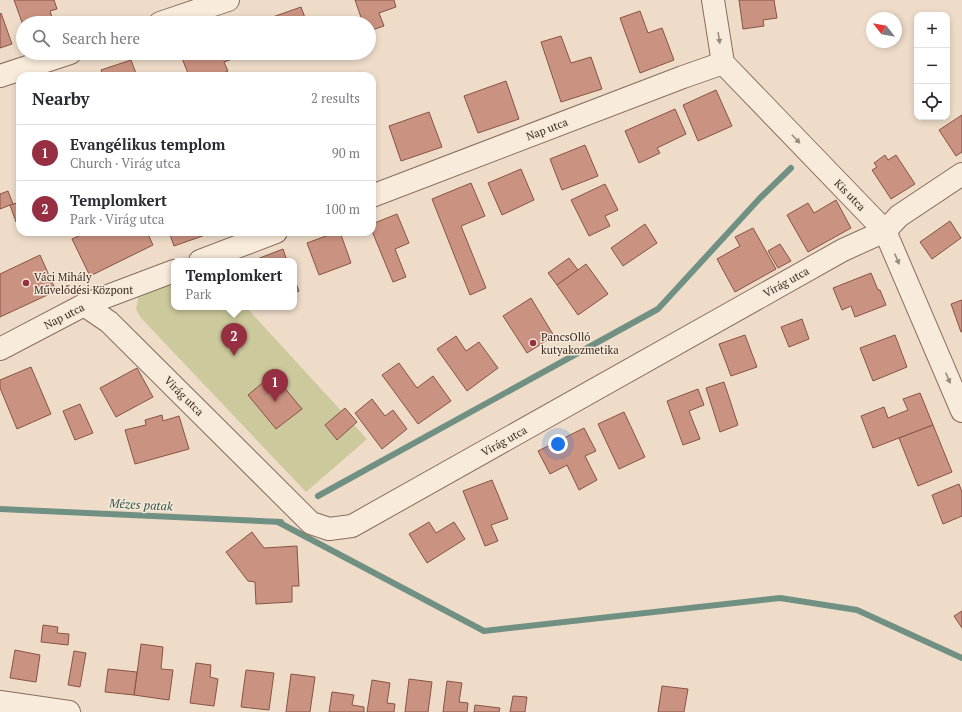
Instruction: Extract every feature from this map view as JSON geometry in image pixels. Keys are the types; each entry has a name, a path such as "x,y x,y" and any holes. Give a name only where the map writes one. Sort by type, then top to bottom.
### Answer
{"street":[{"path":"181,16 228,0"},
{"path":"713,0 723,63"},
{"path":"0,76 49,60"},
{"name":"Nap utca","path":"376,194 723,63"},
{"name":"Kis utca","path":"723,63 885,231 962,411"},
{"name":"Virág utca","path":"84,306 109,322 311,523 329,529 352,526 843,250 885,231 899,216 962,174"},
{"path":"208,258 266,236"},
{"name":"Nap utca","path":"0,349 84,306 171,272"},
{"path":"0,702 69,712"}],"shaded area":[{"path":"171,281 171,310 249,310 367,439 306,492 141,318 136,309 139,295"}],"building":[{"path":"14,0 54,0 57,9 50,11 52,16 20,16"},
{"path":"355,0 394,0 396,7 379,13 384,26 376,29 376,16 361,16"},
{"path":"739,0 774,0 777,18 763,20 764,26 743,29"},
{"path":"301,7 304,16 276,16"},
{"path":"640,11 648,33 662,28 674,60 640,73 620,18"},
{"path":"1,13 12,44 0,48 0,14"},
{"path":"561,36 571,63 591,57 602,89 561,102 541,42"},
{"path":"131,60 136,72 102,72 101,70"},
{"path":"183,60 230,60 224,62 228,71 226,72 187,72"},
{"path":"506,81 519,119 478,133 464,96"},
{"path":"716,90 732,126 698,141 683,105"},
{"path":"675,109 686,134 657,148 660,153 639,163 625,131"},
{"path":"429,112 442,147 401,161 389,126"},
{"path":"962,115 962,152 956,156 939,130"},
{"path":"585,145 598,176 562,190 550,159"},
{"path":"885,155 888,160 896,155 915,184 891,199 872,170 877,167 874,163"},
{"path":"521,169 534,200 502,215 488,183"},
{"path":"471,183 485,216 461,226 486,288 470,295 432,199"},
{"path":"605,184 618,210 605,216 610,226 589,236 571,200"},
{"path":"8,191 13,204 0,209 0,194"},
{"path":"836,200 851,228 808,252 787,215 808,203 814,213"},
{"path":"16,203 16,222 10,205"},
{"path":"397,214 409,243 395,249 406,277 393,282 374,236 376,236 376,222"},
{"path":"950,221 961,238 932,259 920,242"},
{"path":"645,224 657,243 623,266 611,248"},
{"path":"753,228 776,269 735,292 717,259 740,246 735,237"},
{"path":"78,236 149,236 153,245 90,276 72,239"},
{"path":"170,236 202,236 174,246"},
{"path":"326,236 341,236 351,263 319,275 307,243"},
{"path":"780,244 791,261 778,268 768,251"},
{"path":"283,249 286,258 260,258"},
{"name":"Váci Mihály Művelődési Központ","path":"40,255 56,291 0,317 0,274"},
{"path":"569,258 578,270 557,285 548,273"},
{"path":"586,264 608,294 578,315 557,285"},
{"path":"871,273 886,305 855,317 851,306 842,310 833,288"},
{"path":"531,298 554,336 527,353 503,316"},
{"path":"962,300 962,332 961,332 951,304"},
{"path":"802,319 809,339 789,347 781,327"},
{"path":"745,335 757,367 731,376 719,344"},
{"path":"895,335 907,367 873,381 860,348"},
{"path":"456,336 466,351 479,342 498,368 467,391 437,349"},
{"path":"399,363 417,388 433,376 451,401 418,424 382,375"},
{"path":"31,367 51,414 17,429 0,388 0,380"},
{"path":"137,368 153,397 116,417 100,388"},
{"path":"273,374 302,409 276,429 248,395"},
{"path":"724,382 738,425 720,432 706,388"},
{"path":"698,389 704,405 689,411 700,439 683,445 667,401"},
{"path":"920,393 933,425 873,448 861,416 884,407 888,418 908,410 903,399"},
{"path":"372,399 385,416 393,410 407,429 382,449 355,413"},
{"path":"80,404 93,433 75,440 63,411"},
{"path":"345,408 357,422 337,440 325,425"},
{"path":"624,412 645,457 619,469 598,424"},
{"path":"162,415 163,421 179,416 189,449 135,464 125,430 146,425 145,420"},
{"path":"933,425 952,472 918,486 899,438"},
{"path":"584,428 596,451 585,456 597,480 579,490 567,465 550,474 538,451"},
{"path":"492,480 508,519 491,525 498,541 485,546 463,491"},
{"path":"959,484 962,492 962,516 943,524 932,495"},
{"path":"429,522 436,533 454,522 465,539 427,563 409,534"},
{"path":"252,532 264,548 297,546 299,586 292,586 292,602 256,604 255,582 248,581 226,552"},
{"path":"962,611 962,628 954,616"},
{"path":"43,625 58,627 57,633 69,634 68,645 41,642"},
{"path":"141,644 163,647 161,669 173,670 169,700 134,695"},
{"path":"15,650 40,655 36,682 10,678"},
{"path":"74,651 86,653 80,687 68,685"},
{"path":"196,663 211,665 210,677 218,679 214,706 190,703"},
{"path":"108,669 137,672 134,695 105,692"},
{"path":"246,670 274,673 269,710 241,707"},
{"path":"291,674 315,677 310,712 286,712"},
{"path":"409,679 432,682 428,712 405,712"},
{"path":"372,680 390,683 387,703 395,704 394,712 367,712"},
{"path":"447,681 462,683 459,702 468,703 467,712 443,712"},
{"path":"662,686 688,689 684,712 658,712"},
{"path":"332,692 354,695 352,705 364,707 364,712 329,712"},
{"path":"513,696 527,697 525,712 510,712"},
{"path":"475,705 500,708 499,712 474,712"}],"waterway":[{"path":"318,496 658,309 760,198 791,168"},
{"name":"Mézes patak","path":"0,509 281,522"},
{"path":"278,522 484,631 780,598 857,610 962,658"}],"place":[{"name":"Váci Mihály Művelődési Központ","path":"26,283"},
{"name":"PancsOlló kutyakozmetika","path":"533,343"},
{"name":"Templomkert","path":"234,356"},
{"name":"Evangélikus templom","path":"275,402"}]}
